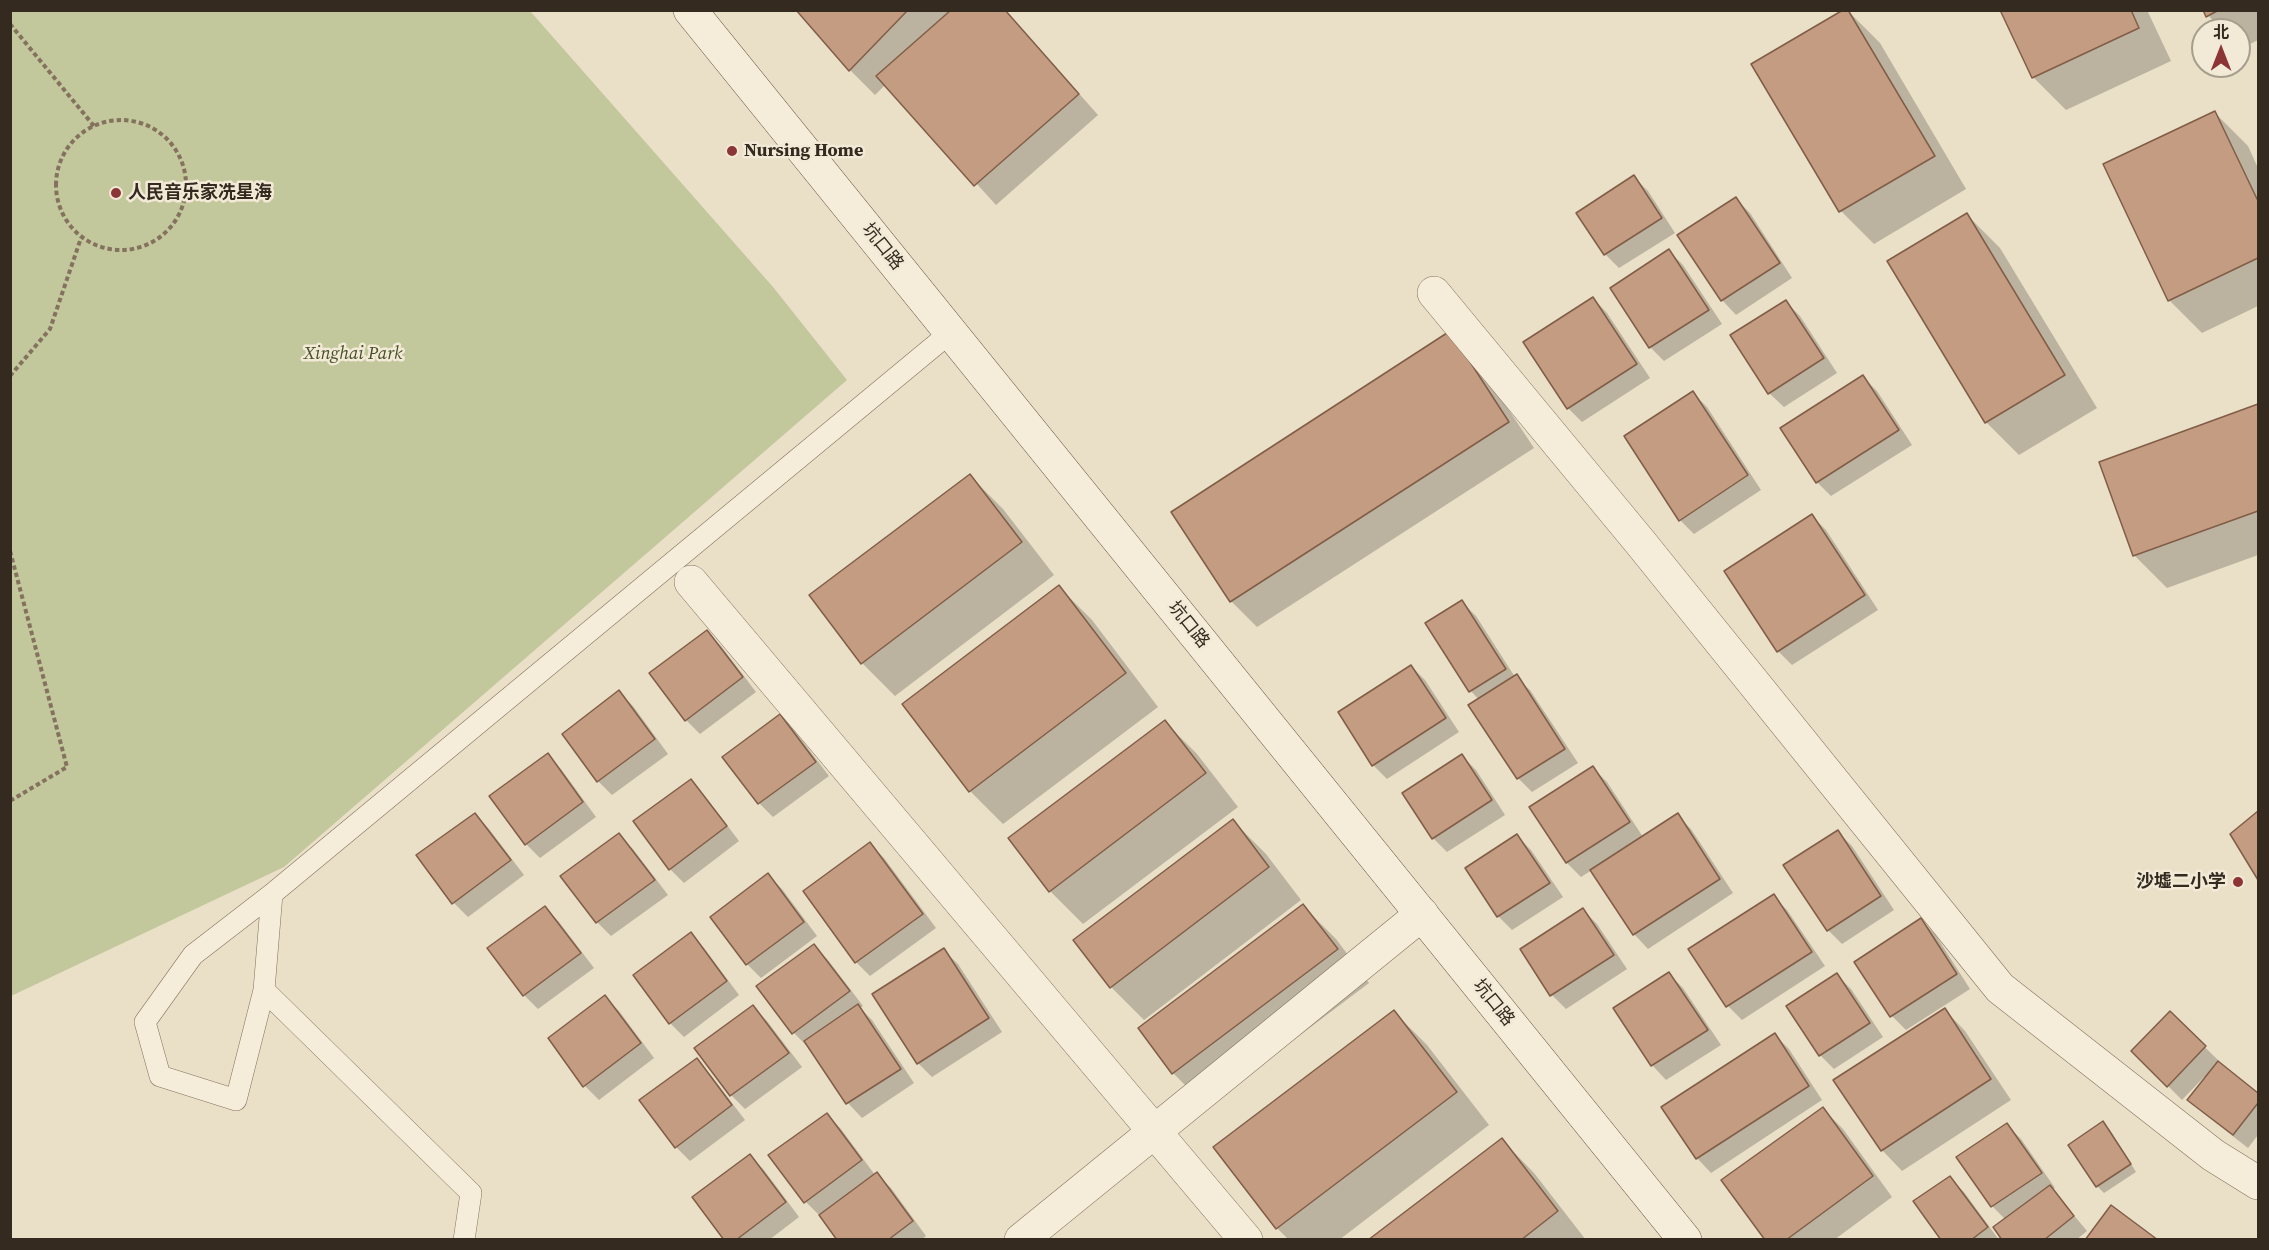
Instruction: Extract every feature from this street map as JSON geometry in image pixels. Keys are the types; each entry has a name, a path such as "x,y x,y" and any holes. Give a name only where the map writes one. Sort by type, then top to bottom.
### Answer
{"street":[{"name":"坑口路","path":"690,10 1685,1239"},
{"path":"1434,292 1640,542 2000,988 2213,1155 2259,1183"},
{"path":"691,582 1246,1239"},
{"path":"1021,1239 1422,914"}],"lane":[{"path":"272,894 264,990 236,1100 160,1076 145,1022 193,955 272,894 951,332"},
{"path":"264,990 471,1193 464,1239"}],"path":[{"path":"10,24 94,126"},
{"path":"106,120 136,120 162,132 180,155 187,184 181,213 163,236 138,249 108,250 81,238 62,216 54,187 60,157 79,133 94,126 106,120"},
{"path":"10,376 50,329 81,238"},
{"path":"10,551 68,767 10,801"}],"green space":[{"name":"Xinghai Park","path":"11,10 530,11 773,287 847,380 284,867 11,996"}],"building":[{"path":"796,10 908,10 849,71"},
{"path":"951,10 1005,10 1079,94 974,186 876,76"},
{"path":"1843,10 1848,10 1935,156 1839,212 1751,64"},
{"path":"2000,10 2131,10 2139,28 2032,78"},
{"path":"2203,10 2219,10 2206,17"},
{"path":"2215,111 2258,201 2258,258 2168,301 2103,164"},
{"path":"1634,175 1662,218 1604,255 1576,213"},
{"path":"1736,197 1780,263 1721,301 1677,235"},
{"path":"1967,213 2065,375 1985,423 1887,261"},
{"path":"1669,249 1709,310 1649,348 1610,288"},
{"path":"1593,297 1637,364 1567,409 1523,342"},
{"path":"1786,300 1824,358 1768,394 1730,335"},
{"path":"1450,331 1509,422 1230,602 1171,512"},
{"path":"1863,375 1899,430 1816,483 1780,428"},
{"path":"1693,391 1748,475 1679,521 1624,436"},
{"path":"2258,404 2258,511 2133,556 2099,462"},
{"path":"970,474 1022,542 861,664 809,595"},
{"path":"1812,514 1865,595 1777,652 1724,571"},
{"path":"1059,585 1126,673 969,792 902,704"},
{"path":"1462,600 1506,669 1469,692 1425,623"},
{"path":"707,630 743,677 685,721 649,673"},
{"path":"1411,665 1446,718 1372,766 1338,712"},
{"path":"1517,674 1565,749 1517,779 1468,705"},
{"path":"619,690 655,739 597,782 562,734"},
{"path":"780,714 816,762 758,804 722,757"},
{"path":"1165,720 1206,773 1049,892 1008,838"},
{"path":"548,753 583,802 525,845 489,796"},
{"path":"1462,754 1492,800 1432,839 1402,793"},
{"path":"1593,766 1630,822 1566,863 1529,807"},
{"path":"691,779 727,826 669,870 633,821"},
{"name":"沙墟二小学","path":"2258,811 2258,880 2230,834"},
{"path":"475,813 511,860 452,904 416,855"},
{"path":"1678,813 1720,879 1633,935 1590,870"},
{"path":"1233,819 1269,867 1110,988 1073,940"},
{"path":"1838,830 1881,896 1827,931 1783,865"},
{"path":"619,833 655,880 596,923 560,876"},
{"path":"1517,834 1550,883 1497,917 1465,868"},
{"path":"870,842 923,914 855,963 803,891"},
{"path":"768,873 804,922 746,965 710,917"},
{"path":"1774,894 1812,952 1726,1007 1688,949"},
{"path":"1303,904 1338,949 1172,1074 1138,1028"},
{"path":"545,906 581,953 523,996 487,948"},
{"path":"1583,908 1614,955 1550,996 1520,949"},
{"path":"1921,918 1957,974 1890,1017 1854,962"},
{"path":"691,932 727,981 669,1024 633,975"},
{"path":"814,944 850,991 792,1034 756,986"},
{"path":"944,948 989,1018 917,1064 872,994"},
{"path":"1669,972 1708,1030 1651,1066 1613,1008"},
{"path":"1837,973 1870,1023 1819,1056 1786,1006"},
{"path":"605,995 641,1043 583,1087 548,1038"},
{"path":"858,1004 901,1069 846,1104 804,1041"},
{"path":"753,1005 789,1053 730,1096 694,1048"},
{"path":"1945,1008 1991,1079 1881,1151 1833,1080"},
{"path":"1394,1010 1457,1092 1276,1229 1213,1147"},
{"path":"2170,1011 2206,1046 2167,1087 2131,1051"},
{"path":"1775,1033 1809,1086 1696,1159 1661,1107"},
{"path":"697,1058 732,1105 675,1148 639,1100"},
{"path":"2218,1061 2258,1093 2258,1103 2233,1135 2187,1100"},
{"path":"1823,1107 1873,1176 1786,1240 1765,1240 1721,1180"},
{"path":"827,1113 862,1160 804,1203 768,1155"},
{"path":"2103,1121 2131,1164 2096,1187 2068,1145"},
{"path":"2007,1123 2042,1173 1991,1207 1956,1157"},
{"path":"1502,1138 1558,1211 1521,1240 1368,1240"},
{"path":"750,1154 786,1202 736,1240 724,1240 692,1197"},
{"path":"877,1172 913,1221 888,1240 837,1240 819,1215"},
{"path":"1950,1176 1988,1227 1971,1240 1941,1240 1913,1201"},
{"path":"2050,1185 2074,1216 2044,1240 2002,1240 1993,1227"},
{"path":"2111,1205 2158,1240 2085,1240"}],"place":[{"name":"Nursing Home","path":"732,151"},
{"name":"人民音乐家冼星海","path":"116,193"},
{"name":"沙墟二小学","path":"2238,882"}]}
